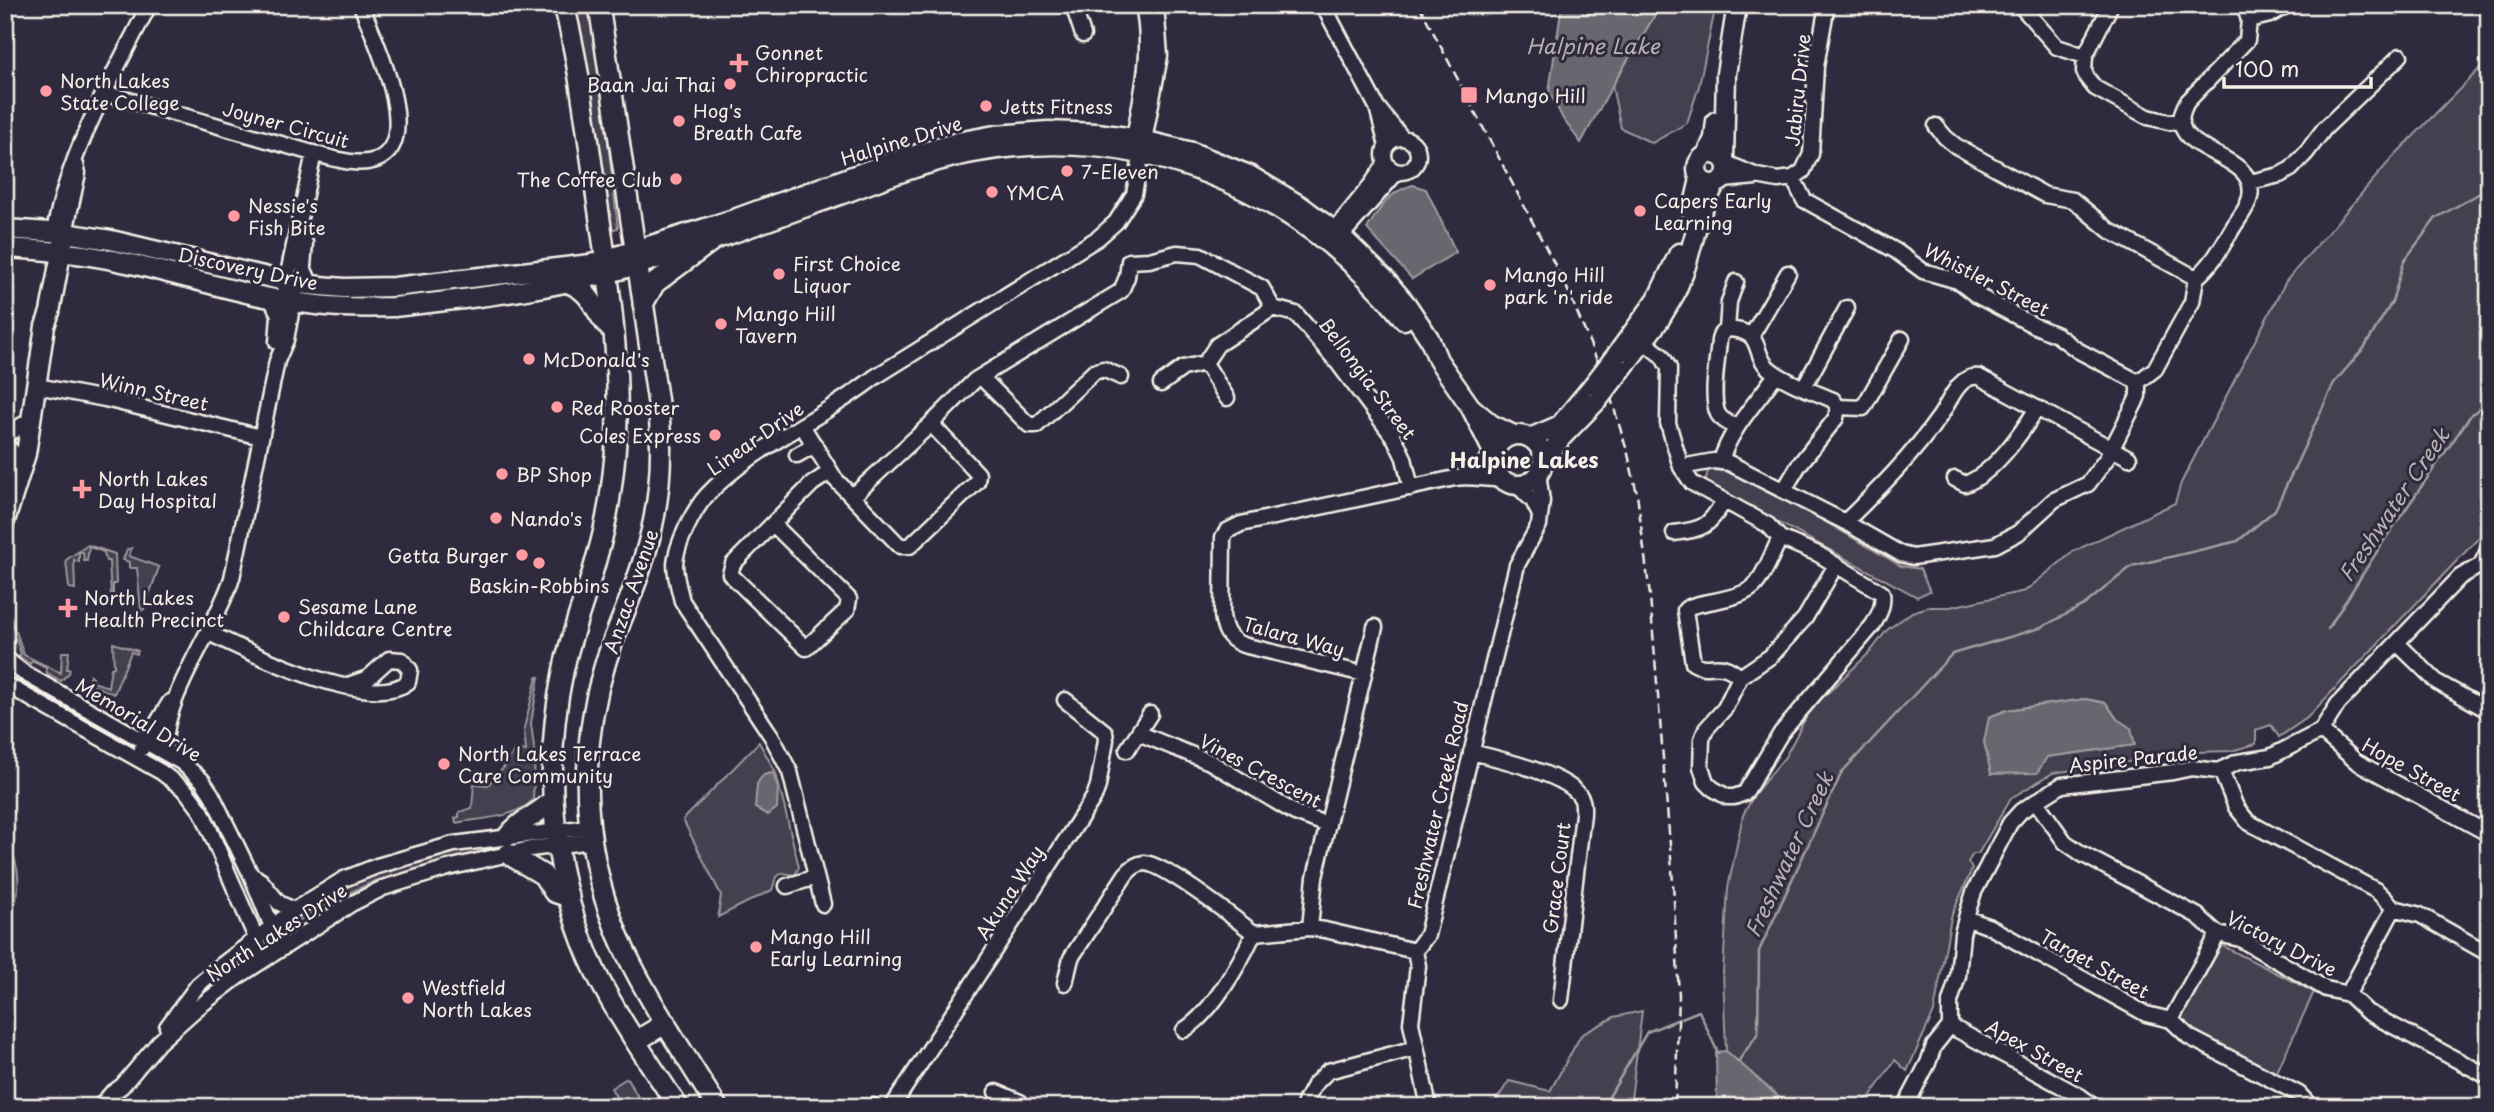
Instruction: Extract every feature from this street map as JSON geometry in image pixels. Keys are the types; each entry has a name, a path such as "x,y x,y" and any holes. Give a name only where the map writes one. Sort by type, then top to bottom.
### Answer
{"highway":[{"name":"Anzac Avenue","path":"564,5 582,96 606,267 614,332 618,415 613,474 598,553 567,653 560,686 554,728 553,800 557,838 569,897 581,936 596,972 678,1107"},
{"name":"Anzac Avenue","path":"599,5 660,427 660,480 653,526 643,561 594,701 587,758 590,834 609,914 633,965 718,1107"},
{"path":"643,304 655,283 713,240"},
{"path":"566,282 578,286 586,293 597,309 601,322 614,332"},
{"path":"553,800 537,814 515,826 508,845 543,875 554,891 569,897"},
{"path":"636,1041 666,1023"}],"main road":[{"path":"1716,170 1716,88 1730,5"},
{"path":"1595,392 1560,425 1501,442 1493,456 1493,466 1509,482 1525,484 1639,337 1663,314 1681,281 1716,170 1726,74 1737,5"},
{"name":"Halpine Drive","path":"637,258 734,219 900,159 957,142 995,135 1048,131 1097,133 1138,146 1241,187 1334,238 1385,279 1407,304 1429,338 1438,360 1470,406 1493,456"},
{"name":"Halpine Drive","path":"637,258 713,240 923,165 967,154 1019,146 1138,146"},
{"name":"Discovery Drive","path":"5,229 59,232 131,244 298,284 344,288 394,287 591,264 606,267"},
{"path":"5,521 24,464 45,326 42,310 59,232"},
{"name":"Discovery Drive","path":"5,248 56,251 120,261 282,300 343,307 394,307 566,282 606,267"},
{"path":"606,267 637,258"},
{"name":"Halpine Drive","path":"1470,406 1485,420 1522,437"},
{"path":"1522,437 1536,443 1540,466"}],"street":[{"path":"59,232 65,184 104,93 149,5"},
{"name":"Joyner Circuit","path":"104,93 318,155 356,162 369,161 383,156 395,141 396,120 391,83 361,5"},
{"path":"1073,5 1083,35"},
{"path":"1138,146 1149,57 1143,5"},
{"path":"1138,146 1160,56 1156,5"},
{"path":"1324,5 1377,107 1402,138 1416,145 1419,156 1411,170 1391,167"},
{"name":"Jabiru Drive","path":"1793,178 1803,171 1811,154 1816,66 1827,5"},
{"path":"2020,5 2057,47 2085,56"},
{"path":"2111,5 2085,56 2084,71 2095,88 2148,117 2169,122 2182,121"},
{"path":"1681,467 1721,461 1784,490 1906,556 1995,545 2018,533 2054,500 2088,484 2115,443 2137,400 2138,382 2151,374 2192,302 2196,278 2209,268 2248,204 2250,182 2240,168 2192,140 2182,121 2187,102 2245,44 2250,32 2244,5"},
{"path":"2249,20 2270,15 2287,5"},
{"path":"2250,182 2280,175 2291,169 2324,129 2400,55"},
{"path":"1377,107 1387,146 1385,151 1391,167"},
{"path":"1936,126 1956,146 2045,195 2073,201 2087,209 2104,226 2196,278"},
{"path":"1387,146 1402,138"},
{"name":"Linear Drive","path":"823,904 790,772 772,737 682,601 676,580 675,562 682,539 705,497 769,447 844,401 886,370 1098,238 1116,222 1126,204 1138,146"},
{"path":"298,284 318,155"},
{"path":"166,752 164,734 178,693 224,603 232,578 276,361 282,300 298,284 303,267 302,257 318,155"},
{"path":"1334,238 1391,167"},
{"path":"1716,170 1778,180 1793,178"},
{"name":"Whistler Street","path":"1793,178 1804,200 1896,251 1917,268 1958,281 1976,295 2035,327 2057,335 2077,350 2138,382"},
{"name":"Bellongia Street","path":"981,377 1121,291 1129,261 1149,260 1177,253 1200,255 1262,288 1273,308 1296,314 1338,363 1395,439 1404,458 1410,488"},
{"path":"1752,335 1788,273"},
{"path":"1727,330 1729,302 1736,282"},
{"path":"276,361 286,340 282,300"},
{"path":"1161,384 1183,368 1205,363 1217,345 1273,308"},
{"path":"1804,387 1847,308"},
{"path":"1736,428 1718,414 1717,406 1719,340 1721,334 1727,330 1752,335 1759,345 1763,362 1776,374 1833,400 1838,407 1836,418 1799,465 1784,490"},
{"path":"1639,337 1662,356 1669,368 1668,423 1681,467 1695,485 1768,526 1780,538 1836,565 1882,593 1879,613 1865,635 1781,733 1751,786 1745,793 1734,797 1719,793 1706,782 1701,767 1700,752 1706,729 1725,708 1740,677 1771,656 1805,618 1836,565"},
{"path":"1838,407 1863,408 1902,339"},
{"path":"1205,363 1227,398"},
{"path":"853,496 981,377 1029,425 1037,425 1094,372 1103,369 1121,377"},
{"path":"1721,461 1736,428 1776,374"},
{"path":"1845,522 1899,469 1926,436 1965,379 1979,377 2037,408 2115,443 2129,458"},
{"name":"Winn Street","path":"37,386 105,399 261,437"},
{"path":"1955,479 1965,484 1980,476 2021,433 2037,408"},
{"path":"5,436 32,419"},
{"path":"803,426 830,472 900,546 910,546 977,482 978,474 934,428 935,420"},
{"path":"5,444 24,464"},
{"path":"797,455 815,444"},
{"name":"Talara Way","path":"1469,475 1493,456"},
{"name":"Freshwater Creek Road","path":"1429,1107 1411,1015 1419,966 1415,951 1427,935 1515,572 1522,554 1538,529 1542,501 1540,466"},
{"path":"773,524 849,599 847,610 806,648 730,574 733,564 812,484 830,472"},
{"name":"Talara Way","path":"1310,928 1315,877 1364,674 1243,645 1230,638 1222,615 1223,537 1227,531 1241,524 1469,475 1509,482"},
{"path":"1509,482 1533,501 1540,515"},
{"path":"1674,533 1706,526 1724,501"},
{"path":"1740,677 1724,666 1701,667 1693,663 1690,658 1685,610 1691,604 1723,601 1753,588 1780,538"},
{"name":"Aspire Parade","path":"1905,1107 1934,1046 1950,1026 1950,1002 1958,976 1966,918 1975,892 2010,823 2021,811 2062,785 2192,768 2221,771 2238,762 2270,757 2321,731 2335,707 2460,578 2485,569 2489,549"},
{"path":"1364,674 1375,627"},
{"path":"209,633 316,679 345,686"},
{"path":"2398,644 2443,686 2489,711"},
{"name":"Memorial Drive","path":"5,658 24,673 166,752 192,770 207,786 251,875 281,949"},
{"name":"Memorial Drive","path":"5,684 176,783 202,811 265,959"},
{"path":"136,758 164,710 178,693"},
{"name":"Akuna Way","path":"892,1107 1094,797 1106,740 1105,732 1065,700"},
{"path":"1127,750 1150,715"},
{"name":"Hope Street","path":"2321,731 2357,762 2489,834"},
{"name":"Vines Crescent","path":"1138,733 1210,762 1295,813 1328,825"},
{"name":"Grace Court","path":"1471,752 1528,766 1575,790 1581,797 1583,814 1561,1000"},
{"path":"2221,771 2236,807 2248,822 2376,891 2395,908 2420,915 2489,954"},
{"name":"Victory Drive","path":"2037,803 2065,842 2075,850 2199,916 2218,934 2240,939 2326,989 2348,994 2367,1012 2489,1077"},
{"name":"North Lakes Drive","path":"159,1042 161,1034 198,985 256,938 344,879 377,866 454,844 508,845 590,834"},
{"name":"North Lakes Drive","path":"111,1107 122,1086 159,1042 213,995 265,959 342,909 383,888 508,845"},
{"path":"1065,983 1071,958 1126,874 1140,864 1158,867 1239,920 1254,933 1310,928 1415,951"},
{"path":"251,875 261,881 279,902 294,911"},
{"path":"787,886 816,877"},
{"path":"2348,994 2395,908"},
{"name":"Target Street","path":"1966,918 1990,927 2146,1014 2171,1020 2189,1037 2299,1094 2311,1107"},
{"path":"1184,1030 1204,1014 1254,933"},
{"path":"2171,1020 2218,934"},
{"name":"Apex Street","path":"1950,1026 2080,1096 2090,1104 2101,1107"},
{"path":"1305,1102 1314,1085 1328,1071 1416,1048"},
{"name":"North Lakes Drive","path":"100,1107 122,1086"},
{"path":"996,1092 1020,1102 1023,1107"}],"shaded area":[{"path":"572,5 592,5 618,228 609,230"},
{"path":"1661,5 1716,5 1699,86 1687,123 1652,143 1621,128 1612,86"},
{"path":"2489,59 2489,527 2307,718 2279,737 2271,725 2256,730 2256,744 2231,751 2196,752 2053,773 2011,798 1978,854 1973,854 1968,862 1972,869 1951,917 1934,1012 1907,1071 1895,1060 1869,1098 1846,1107 1790,1107 1726,1051 1723,972 1728,888 1743,815 1755,793 1785,757 1810,710 1870,652 1887,630 1912,612 2025,591 2074,551 2175,503 2181,483 2286,281 2393,157","holes":["2085,699 2106,703 2134,745 2047,757 1989,717 2007,710"]},
{"path":"1708,470 1727,471 1819,518 1901,566 1920,569 1930,591 1917,597 1705,483"},
{"path":"88,545 115,554 116,584 113,584 113,595 109,561 106,561 104,552 89,547 87,561 84,561 83,552 79,552 79,562 74,560 75,589 69,588 66,560"},
{"path":"132,548 129,556 159,567 141,611 137,568 129,568 129,562 123,560 127,549"},
{"path":"5,584 14,631 24,655 61,673 62,652 69,652 69,673 61,681 47,673 46,668 32,661 30,664 19,656 21,654 16,639 9,640 5,631 9,629 5,608"},
{"path":"113,643 138,651 137,654 131,652 114,694 87,683 90,675 93,682 108,687 111,668 114,667"},
{"path":"537,677 531,723 535,755 533,800 507,814 456,823 455,818 459,817 459,812 472,808 474,784 488,785 506,765 515,749 526,751 524,728"},
{"path":"759,742 776,773 799,867 795,875 783,873 776,877 772,890 718,917 721,895 683,820"},
{"path":"541,839 541,842 459,857 375,881 340,897 288,927 290,921 321,898 377,872 430,856"},
{"path":"5,840 15,861 19,882 15,903 5,923"},
{"path":"2213,941 2314,992 2274,1078 2174,1022"},
{"path":"1642,1011 1630,1107 1492,1107 1509,1081 1550,1091 1581,1035 1614,1017"},
{"path":"627,1078 644,1107 622,1107 611,1088"}],"water":[{"name":"Halpine Lake","path":"1562,5 1661,5 1581,143 1563,119 1549,91"},
{"path":"1413,185 1426,189 1456,252 1412,279 1367,229 1391,196"},
{"path":"2085,699 2106,703 2117,719 2131,728 2135,745 2047,757 2037,773 1991,774 1984,742 1989,717 2007,710"},
{"path":"773,773 778,788 777,808 768,815 755,808 757,784 763,775"},
{"path":"1726,1051 1790,1107 1717,1107 1716,1052"}],"waterway":[{"name":"Freshwater Creek","path":"1737,1061 1758,1033 1759,951 1842,772 1952,654 2040,628 2084,605 2132,566 2238,541 2275,510 2334,383 2364,348 2392,302 2404,261 2436,218 2489,188"},
{"name":"Freshwater Creek","path":"2328,629 2383,542 2471,415 2489,401"},
{"name":"Freshwater Creek","path":"1603,1107 1647,1032 1699,1011 1718,1053"}],"railway":[{"path":"1419,5 1566,286 1606,382 1628,454 1637,494 1650,596 1673,882 1679,996 1675,1107"}],"place":[{"name":"Gonnet Chiropractic","path":"739,63"},
{"name":"Baan Jai Thai","path":"730,84"},
{"name":"North Lakes State College","path":"46,91"},
{"name":"Mango Hill","path":"1469,95"},
{"name":"Jetts Fitness","path":"986,106"},
{"name":"Hog's Breath Cafe","path":"679,121"},
{"name":"7-Eleven","path":"1067,171"},
{"name":"The Coffee Club","path":"676,179"},
{"name":"YMCA","path":"992,192"},
{"name":"Capers Early Learning","path":"1640,211"},
{"name":"Nessie's Fish Bite","path":"234,216"},
{"name":"First Choice Liquor","path":"779,274"},
{"name":"Mango Hill park 'n' ride","path":"1490,285"},
{"name":"Mango Hill Tavern","path":"721,324"},
{"name":"McDonald's","path":"529,359"},
{"name":"Red Rooster","path":"557,407"},
{"name":"Coles Express","path":"715,435"},
{"name":"BP Shop","path":"502,474"},
{"name":"North Lakes Day Hospital","path":"82,489"},
{"name":"Nando's","path":"496,518"},
{"name":"Getta Burger","path":"522,555"},
{"name":"Baskin-Robbins","path":"539,563"},
{"name":"North Lakes Health Precinct","path":"68,608"},
{"name":"Sesame Lane Childcare Centre","path":"284,617"},
{"name":"North Lakes Terrace Care Community","path":"444,764"},
{"name":"Mango Hill Early Learning","path":"756,947"},
{"name":"Westfield North Lakes","path":"408,998"}],"district":[{"name":"Halpine Lakes","path":"1524,459"}]}
